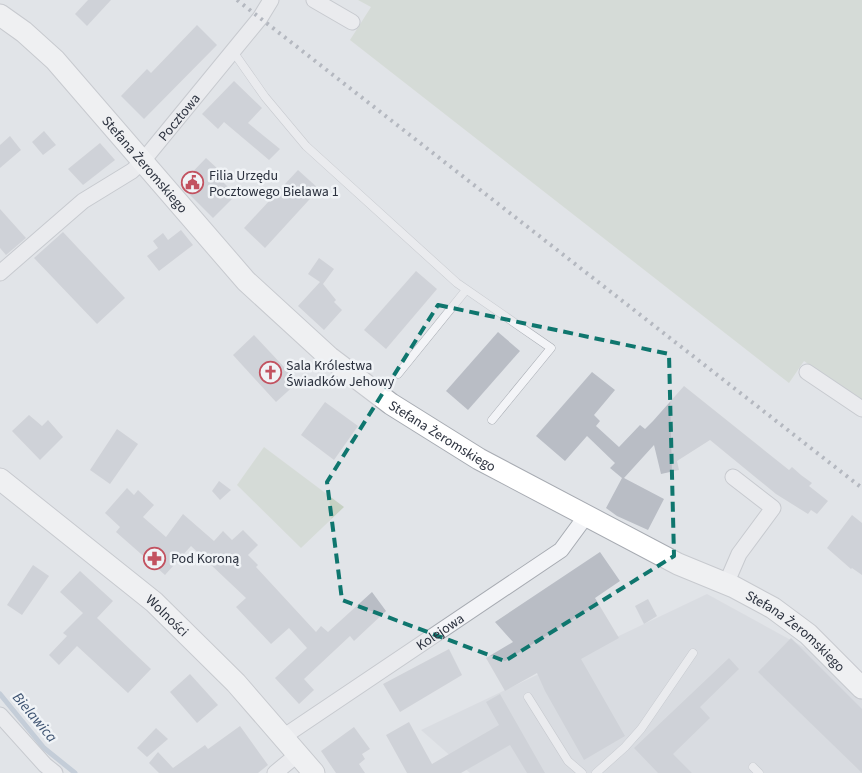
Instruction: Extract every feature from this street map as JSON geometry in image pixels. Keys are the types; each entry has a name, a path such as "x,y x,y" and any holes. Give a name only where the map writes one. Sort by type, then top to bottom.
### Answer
{"street":[{"name":"Pocztowa","path":"0,273 83,200 132,171 142,162 260,18 271,0"},
{"path":"314,0 352,22"},
{"name":"Stefana Żeromskiego","path":"0,15 24,32 55,60 246,281 329,357 370,389 456,446 678,564 765,602 788,617 815,640 862,688"},
{"path":"807,372 862,409"},
{"path":"726,584 738,554 773,508 733,477"},
{"name":"Wolności","path":"0,479 144,592 222,668 314,773"},
{"name":"Kolejowa","path":"283,737 561,550 586,516"},
{"path":"0,715 45,766 55,773"},
{"path":"275,773 298,754"}],"lane":[{"path":"232,50 265,97 306,146 466,290 551,348 492,420"},
{"path":"398,374 466,290"},
{"path":"596,773 626,748 641,730 693,653"},
{"path":"528,697 568,761 582,773"}],"highlighted area":[{"path":"438,305 669,354 674,556 505,661 342,600 327,482"}],"shaded area":[{"path":"707,594 862,679 862,773 470,773 421,730"}],"green space":[{"path":"358,0 862,0 862,402 804,361 789,383 350,40 371,7"},
{"path":"264,447 344,507 301,548 237,485"}],"building":[{"path":"88,0 111,0 87,26 75,14"},
{"path":"197,25 217,45 144,119 121,96 147,69 151,73"},
{"path":"234,81 262,108 248,123 280,149 269,160 224,122 218,129 202,114"},
{"path":"44,131 56,145 43,155 32,142"},
{"path":"10,136 21,150 0,168 0,145"},
{"path":"100,143 115,160 83,185 68,169"},
{"path":"206,158 219,170 215,174 236,195 213,218 180,185"},
{"path":"298,170 319,189 265,248 244,228"},
{"path":"0,209 26,238 6,255 0,248"},
{"path":"181,230 193,245 159,271 147,256 158,248 153,241 163,233 168,240"},
{"path":"63,232 125,298 97,324 34,258"},
{"path":"319,258 334,269 323,284 336,300 334,302 342,310 324,330 298,306 320,282 308,274"},
{"path":"416,271 437,289 386,349 364,330"},
{"path":"498,332 520,351 468,410 446,391"},
{"name":"Sala Królestwa Świadków Jehowy","path":"254,335 298,382 276,402 233,355"},
{"path":"592,372 615,390 594,415 600,421 596,426 619,447 640,425 645,429 684,386 789,470 792,467 812,483 809,486 828,501 817,514 811,510 808,514 776,494 710,440 677,461 679,470 661,474 654,445 624,478 664,499 648,530 617,516 606,508 622,478 610,468 615,463 587,436 565,461 536,436"},
{"path":"325,402 358,426 334,460 301,435"},
{"path":"29,415 42,426 48,420 63,437 40,460 12,431"},
{"path":"117,429 138,444 110,484 90,470"},
{"path":"219,481 231,490 220,500 212,491"},
{"path":"127,488 134,495 138,490 154,505 143,517 166,537 183,514 214,541 223,531 232,540 243,530 258,545 248,555 258,565 256,567 316,632 321,626 328,632 372,592 386,611 354,641 350,636 304,679 314,690 299,704 275,678 307,648 289,628 271,644 236,607 246,598 191,546 165,575 116,532 120,527 105,513"},
{"path":"852,515 862,523 862,575 851,569 827,548"},
{"path":"600,552 620,581 595,598 619,638 581,659 625,736 584,760 545,691 537,673 505,691 486,658 513,642 495,622"},
{"path":"33,565 49,576 22,615 7,605"},
{"path":"80,571 113,601 97,618 151,669 128,693 77,646 59,665 49,655 67,636 63,633 83,613 60,592"},
{"path":"648,599 657,616 644,624 635,606"},
{"path":"791,638 862,709 862,773 758,672"},
{"path":"449,649 462,675 400,712 383,684"},
{"path":"729,658 739,669 700,707 710,718 673,754 692,773 658,773 634,748"},
{"path":"190,674 218,705 197,723 170,692"},
{"path":"500,694 545,773 527,773 510,745 461,773 407,773 386,735 409,722 432,764 499,725 486,702"},
{"path":"240,726 268,765 258,773 159,773 149,763 158,752 173,768 205,745 208,749"},
{"path":"354,727 370,749 362,754 365,759 359,764 365,773 336,773 321,751"},
{"path":"156,728 168,739 147,757 137,748"}],"waterway":[{"name":"Bielawica","path":"0,694 44,748 75,773"}],"railway":[{"path":"237,0 862,488"}],"place":[{"name":"Filia Urzędu Pocztowego Bielawa 1","path":"193,183"},
{"name":"Sala Królestwa Świadków Jehowy","path":"270,373"},
{"name":"Pod Koroną","path":"155,558"}]}
